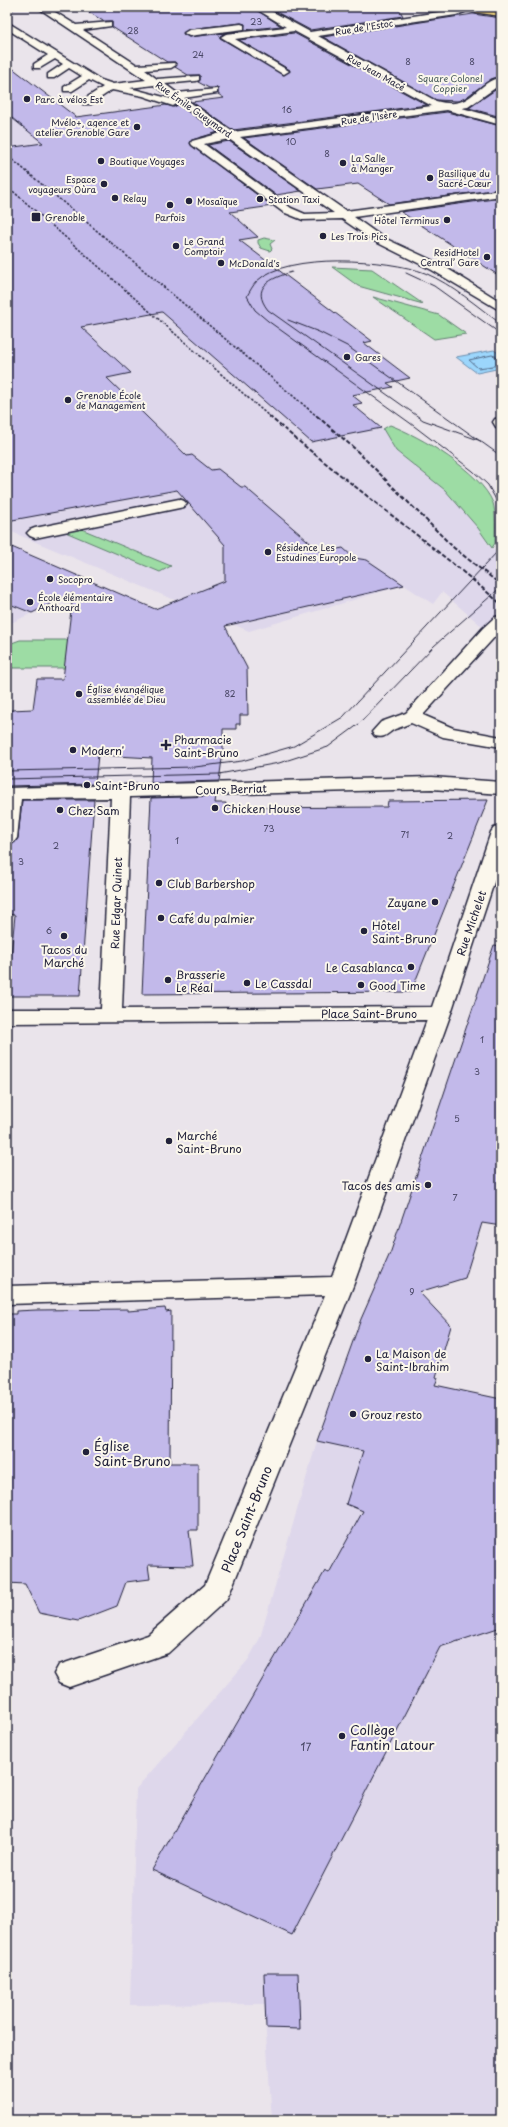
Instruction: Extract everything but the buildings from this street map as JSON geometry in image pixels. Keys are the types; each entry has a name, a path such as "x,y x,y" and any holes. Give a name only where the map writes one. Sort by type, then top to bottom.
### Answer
{"main road":[{"path":"464,8 501,13"}],"street":[{"path":"7,7 12,7"},
{"name":"Rue Émile Gueymard","path":"41,7 136,68 187,106 231,135 378,239 436,267 501,306"},
{"name":"Rue Jean Macé","path":"257,7 432,103 501,122"},
{"name":"Rue de l'Estoc","path":"309,36 456,12 464,8"},
{"path":"70,26 86,20 99,18"},
{"path":"189,33 283,21"},
{"path":"70,26 108,24"},
{"path":"284,71 226,37 296,28"},
{"path":"25,52 31,40"},
{"path":"25,52 31,40"},
{"path":"25,52 31,40"},
{"path":"25,52 31,40"},
{"path":"31,40 98,82 110,87 144,94 155,99 187,106"},
{"path":"51,76 69,64"},
{"path":"136,68 171,65"},
{"path":"59,82 79,70"},
{"path":"68,89 89,76"},
{"path":"87,102 110,87 196,78"},
{"name":"Rue de l'Isère","path":"345,215 303,218 294,214 196,143 210,138 464,104 501,80"},
{"path":"82,92 98,82"},
{"path":"174,96 213,92"},
{"path":"345,215 501,193"},
{"path":"35,533 179,504"},
{"path":"381,732 387,726 412,717 489,632 501,622"},
{"path":"412,717 449,733 501,742"},
{"name":"Cours Berriat","path":"455,783 471,778 501,776"},
{"name":"Cours Berriat","path":"10,794 121,793 455,783 477,788 501,788"},
{"name":"Rue Edgar Quinet","path":"111,1014 121,793"},
{"path":"7,838 10,794"},
{"name":"Rue Michelet","path":"440,1013 501,832"},
{"name":"Place Saint-Bruno","path":"7,1016 111,1014 440,1013 341,1286 216,1592 158,1644 69,1674"},
{"path":"7,1295 341,1286"}],"shaded area":[{"path":"7,95 296,358 383,429 396,451 445,490 478,528 488,544 501,556 501,650 496,649 498,640 442,592 433,604 404,585 249,631 7,530"},
{"name":"École élémentaire Anthoard","path":"7,575 61,599 7,625"},
{"name":"Collège Fantin Latour","path":"317,1441 403,1460 501,1494 501,2120 272,2120 264,2004 130,2005 136,1789 248,1660 260,1638"}],"green space":[{"path":"264,238 275,240 270,244 272,249 270,251 261,248 258,243 258,240"},
{"path":"332,267 372,269 423,304 358,286"},
{"path":"373,297 439,315 466,334 434,339"},
{"path":"390,425 417,437 448,456 476,479 486,491 493,503 495,512 495,543 492,548 478,528 445,490 396,451 383,429"},
{"path":"79,528 171,566 160,572 63,531"},
{"path":"20,640 68,640 65,668 7,668 9,644"}],"water":[{"path":"494,350 501,355 501,368 477,373 456,357"}],"tram line":[{"path":"501,324 464,296 435,278 409,268 388,264 339,261 314,262 291,266 271,272 257,281 247,296 255,310 268,321 410,423 473,471 488,485 501,509"},
{"path":"292,272 277,277 270,281 262,289 261,295 268,310 423,420 479,440"},
{"path":"406,273 434,286 501,334"},
{"path":"288,320 319,332 347,346 479,440"},
{"path":"479,440 501,456"},
{"path":"7,771 195,767 242,761 294,746 343,717 497,552 501,544"},
{"path":"7,779 219,774 279,763 328,747 359,724 434,646 501,587"}],"railway":[{"path":"7,155 318,417"},
{"path":"7,186 270,417"},
{"path":"269,416 326,464 444,556 501,604"},
{"path":"317,416 354,448 454,548 501,585"}],"place":[{"name":"Parc à vélos Est","path":"27,99"},
{"name":"Mvélo+, agence et atelier Grenoble Gare","path":"137,127"},
{"name":"Boutique Voyages","path":"101,161"},
{"name":"La Salle à Manger","path":"343,163"},
{"name":"Basilique du Sacré-Cœur","path":"430,178"},
{"name":"Espace voyageurs Oùra","path":"104,184"},
{"name":"Relay","path":"115,198"},
{"name":"Station Taxi","path":"260,199"},
{"name":"Mosaïque","path":"189,201"},
{"name":"Parfois","path":"170,205"},
{"name":"Grenoble","path":"36,217"},
{"name":"Hôtel Terminus","path":"447,220"},
{"name":"Les Trois Pics","path":"323,236"},
{"name":"Le Grand Comptoir","path":"176,246"},
{"name":"ResidHotel Central’ Gare","path":"487,257"},
{"name":"McDonald's","path":"221,263"},
{"name":"Gares","path":"347,357"},
{"name":"Grenoble École de Management","path":"68,400"},
{"name":"Résidence Les Estudines Europole","path":"268,552"},
{"name":"Socopro","path":"50,579"},
{"name":"École élémentaire Anthoard","path":"30,602"},
{"name":"Église évangélique assemblée de Dieu","path":"79,694"},
{"name":"Pharmacie Saint-Bruno","path":"166,745"},
{"name":"Modern'","path":"73,750"},
{"name":"Saint-Bruno","path":"87,785"},
{"name":"Chicken House","path":"215,808"},
{"name":"Chez Sam","path":"60,810"},
{"name":"Club Barbershop","path":"159,883"},
{"name":"Zayane","path":"435,902"},
{"name":"Café du palmier","path":"161,918"},
{"name":"Hôtel Saint-Bruno","path":"364,931"},
{"name":"Tacos du Marché","path":"64,936"},
{"name":"Le Casablanca","path":"411,967"},
{"name":"Brasserie Le Réal","path":"168,980"},
{"name":"Le Cassdal","path":"247,983"},
{"name":"Good Time","path":"361,985"},
{"name":"Marché Saint-Bruno","path":"169,1141"},
{"name":"Tacos des amis","path":"428,1185"},
{"name":"La Maison de Saint-Ibrahim","path":"368,1359"},
{"name":"Grouz resto","path":"353,1414"},
{"name":"Église Saint-Bruno","path":"86,1452"},
{"name":"Collège Fantin Latour","path":"342,1736"}],"park label":[{"name":"Square Colonel Coppier","path":"450,84"}]}
